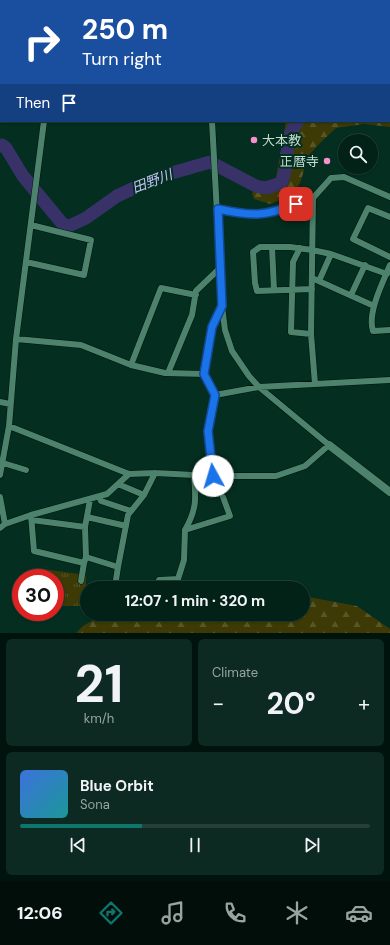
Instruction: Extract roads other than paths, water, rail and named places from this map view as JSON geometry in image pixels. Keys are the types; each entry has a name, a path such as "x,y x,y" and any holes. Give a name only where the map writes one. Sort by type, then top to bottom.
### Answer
{"street":[{"path":"0,475 9,426 16,339 46,122"},
{"path":"212,122 218,209 222,306 225,330 232,351 249,376 259,387 329,445 390,492"},
{"path":"218,209 249,215 276,212 313,198 331,178 337,177 344,177 390,197"},
{"path":"313,198 311,334 314,384"},
{"path":"390,217 368,208 353,239 390,257"},
{"path":"26,262 84,275 91,240 31,225"},
{"path":"312,289 257,291 253,252 260,246 300,248 332,254 387,274"},
{"path":"272,247 274,290"},
{"path":"300,248 293,262 290,332 311,334"},
{"path":"320,281 332,254"},
{"path":"351,295 365,265"},
{"path":"390,265 374,306 370,324 373,331 390,330"},
{"path":"168,373 192,314 196,291 221,267"},
{"path":"312,278 374,306"},
{"path":"131,365 161,288 196,295"},
{"path":"213,476 208,431 215,395 204,374 212,327 222,306"},
{"path":"16,339 81,345 131,365 168,373 204,374"},
{"path":"215,395 259,387 390,380"},
{"path":"0,402 10,404"},
{"path":"9,426 129,474 155,473 213,476 276,476 305,466 329,445"},
{"path":"2,460 26,470"},
{"path":"116,581 128,515 144,495 155,473"},
{"path":"0,497 2,526 107,494 129,474"},
{"path":"159,581 178,579 184,560 185,530 191,519 196,497 194,475"},
{"path":"118,484 144,495"},
{"path":"99,497 101,501 131,510"},
{"path":"185,530 230,516 223,497"},
{"path":"81,581 85,560 85,527 90,500"},
{"path":"87,517 126,526"},
{"path":"32,518 85,527"},
{"path":"32,518 34,551 118,567"}],"waterway":[{"name":"田野川","path":"0,146 2,145 6,148 23,176 61,222 67,227 86,218 117,196 158,177 210,162 256,186 266,188 281,183 286,168 290,136 297,122"}],"place":[{"name":"大本教","path":"254,140"},
{"name":"正暦寺","path":"327,161"}]}
